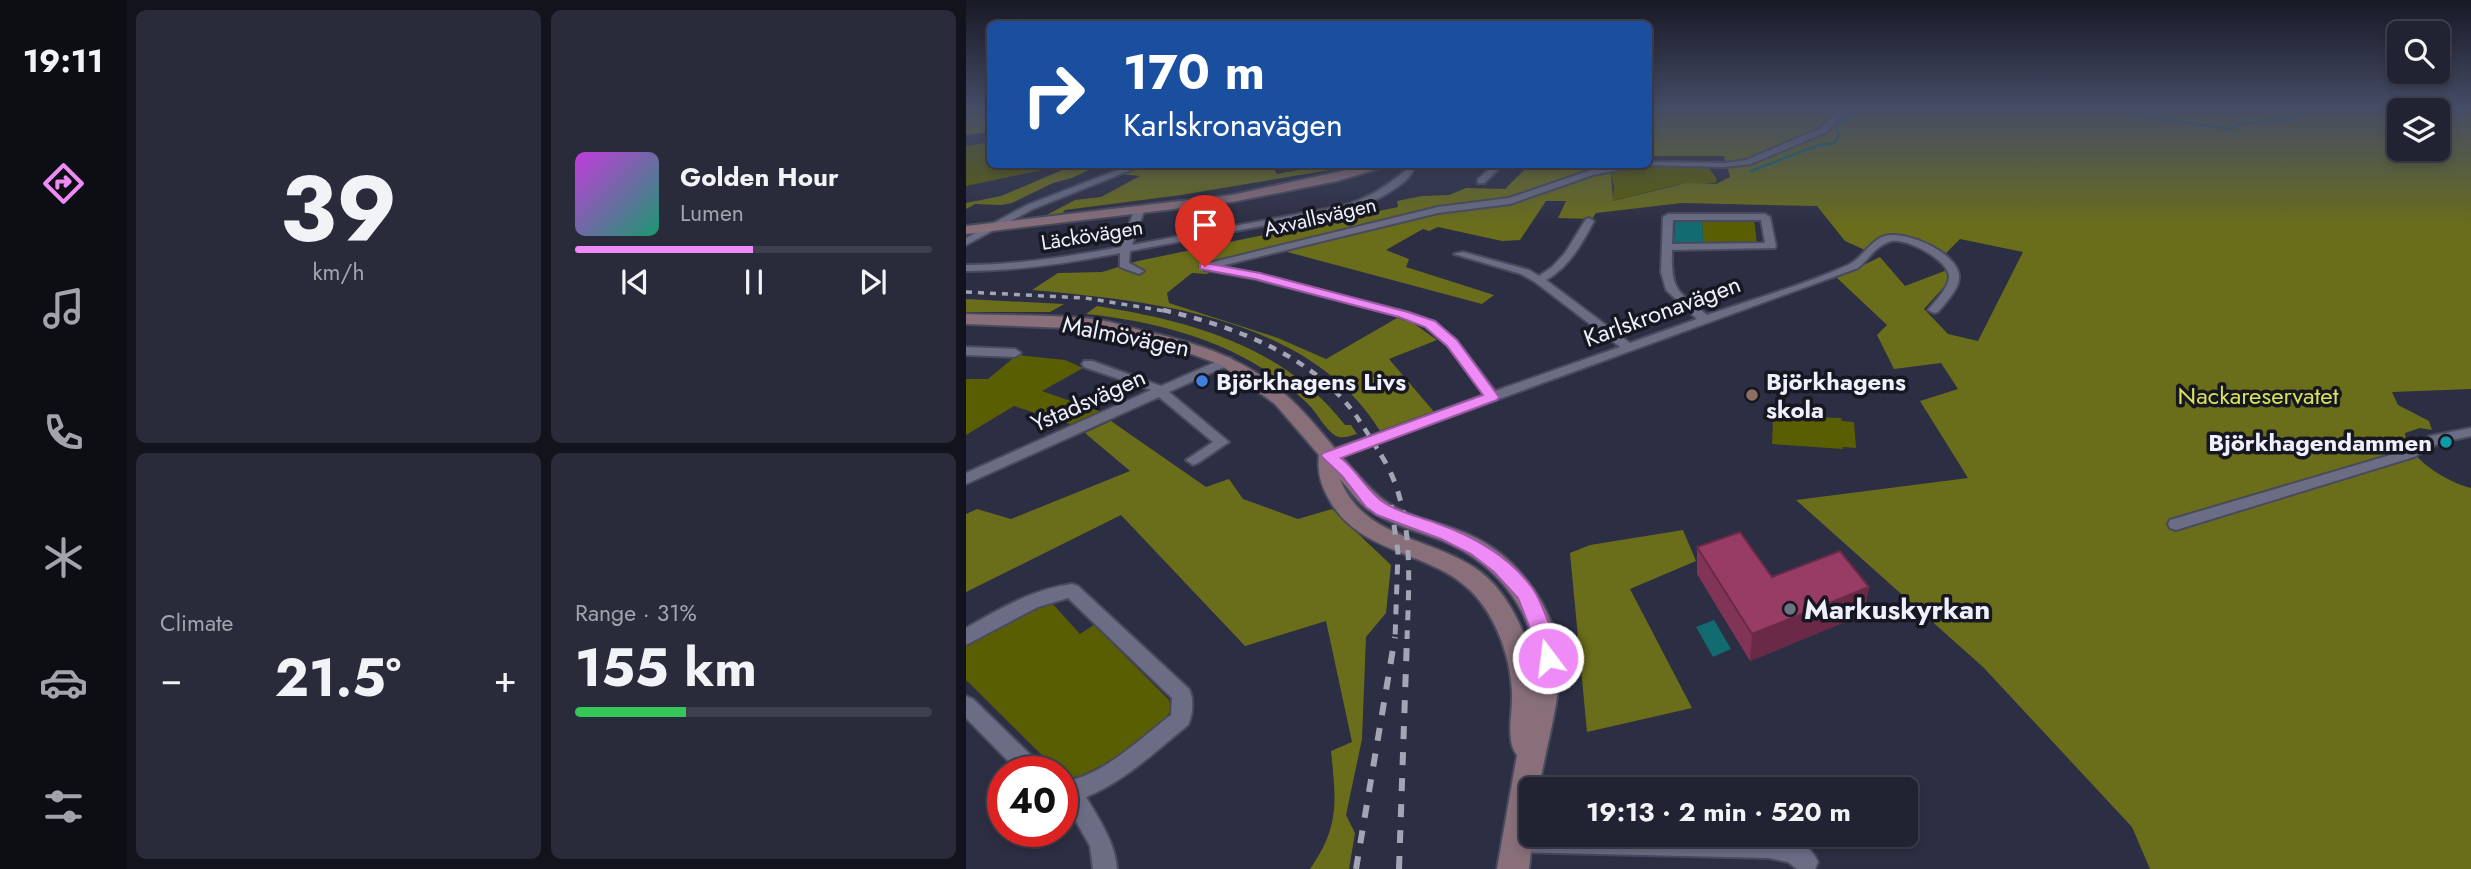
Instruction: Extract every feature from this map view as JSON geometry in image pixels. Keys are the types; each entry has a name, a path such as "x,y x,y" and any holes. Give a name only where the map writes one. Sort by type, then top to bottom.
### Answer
{"street":[{"path":"1652,164 1725,165 1748,162 1780,149"},
{"path":"966,242 1030,206 1131,168"},
{"path":"1347,168 1356,174"},
{"path":"966,230 1139,211 1266,192 1376,168"},
{"name":"Läckövägen","path":"966,268 1029,265 1125,250 1363,204 1386,193 1411,168"},
{"path":"1481,181 1496,168"},
{"name":"Axvallsvägen","path":"1492,397 1452,343 1430,324 1403,314 1268,279 1205,267 1438,210 1510,201 1591,173 1619,168"},
{"path":"1139,211 1125,250 1124,265 1139,271"},
{"path":"1667,247 1771,246 1765,217 1668,217 1666,272 1671,290 1706,320"},
{"path":"1539,280 1568,259 1589,221"},
{"name":"Karlskronavägen","path":"1329,456 1854,265 1867,256 1877,243 1908,239 1930,247 1955,273 1954,281 1934,310"},
{"path":"1459,254 1525,272 1628,347"},
{"name":"Malmövägen","path":"966,319 1093,324 1183,345 1227,361 1281,400 1329,456"},
{"path":"966,351 1015,352"},
{"name":"Ystadsvägen","path":"966,480 1227,361"},
{"path":"1088,364 1155,387 1222,442 1193,460"},
{"path":"2176,524 2409,454 2435,439 2471,432"},
{"path":"1329,456 1326,470 1336,495 1357,519 1373,532 1455,566 1480,586 1500,613 1514,645 1525,684 1525,780 1515,855 1769,847 1793,851 1806,862"},
{"path":"966,637 1044,597 1072,591 1182,695 1181,719 1092,786 1078,790"},
{"path":"966,705 1018,756"},
{"path":"1078,810 1097,838 1105,869"}],"shaded area":[{"path":"966,149 987,149 987,168 1047,169 966,186"},
{"path":"1652,166 1708,167 1717,179 1716,183 1677,185 1612,201 1614,188 1611,171"},
{"path":"1754,218 1757,244 1703,244 1702,219"},
{"path":"1675,220 1702,220 1703,242 1674,242"},
{"path":"1017,355 1065,360 1083,368 1042,391 1102,412 1073,425 1014,406 966,435 966,379 988,379"},
{"path":"1773,418 1841,418 1842,421 1854,422 1856,448 1772,444"},
{"path":"1043,603 1052,603 1080,634 1094,625 1169,700 1168,715 1139,741 1078,776 1078,756 1043,756 966,680 966,641"},
{"path":"1714,620 1731,649 1713,657 1696,627"}],"green space":[{"name":"Nackareservatet","path":"1652,149 2387,149 2387,161 2450,161 2450,149 2471,149 2471,389 2392,392 2398,405 2429,421 2432,430 2420,428 2405,433 2413,451 2430,468 2471,488 2471,869 2150,869 2132,827 1983,667 1796,500 1968,478 1920,401 1958,389 1941,363 1894,369 1877,335 1887,325 1837,278 1880,257 1905,286 1947,270 1951,279 1924,309 1948,334 1978,341 2023,252 1960,239 1945,254 1926,243 1905,237 1884,239 1865,250 1845,241 1817,206 1682,203 1596,213 1592,219 1558,218 1566,201 1546,201 1520,240 1502,241 1438,227 1429,231 1423,229 1386,250 1409,259 1406,267 1494,295 1482,304 1276,249 1228,262 1207,274 1192,273 1167,293 1169,303 1278,338 1326,359 1397,318 1413,323 1437,340 1389,359 1435,413 1380,431 1350,393 1313,362 1271,339 1225,322 1177,309 1032,290 1058,273 1102,272 1138,261 1398,207 1397,201 1422,196 1449,195 1466,188 1505,189 1526,168 1595,168 1581,171 1583,174 1611,171 1613,201 1687,183 1716,184 1730,177 1724,156 1652,156"},
{"path":"1067,168 1094,168 1053,183 1012,203 975,204 966,209 966,203 1001,196"},
{"path":"1141,168 1273,168 1277,174 1308,168 1342,168 1181,195 1065,210 1059,217 1037,220 1075,200 1101,197 1140,176 1120,174"},
{"path":"966,299 1064,304 1050,312 966,312"},
{"path":"1097,306 1201,329 1265,357 1294,375 1321,398 1345,425 1351,425 1357,434 1336,436 1295,392 1261,367 1238,355 1214,344 1164,328 1086,314"},
{"path":"1111,421 1206,487 1229,479 1243,499 1298,519 1332,509 1391,565 1386,613 1366,637 1362,739 1346,815 1355,833 1349,869 1310,869 1327,840 1334,813 1331,751 1352,742 1326,621 1245,646 1121,515 966,592 966,514 977,509 1011,519 1130,471 1085,433"},
{"path":"1683,530 1696,561 1630,589 1692,708 1587,732 1570,553 1590,545"}],"building":[{"path":"1740,532 1772,577 1840,551 1869,587 1752,634 1697,547"}],"waterway":[{"path":"1751,171 1809,149"}],"railway":[{"path":"966,292 1085,298 1170,312"},
{"path":"1163,310 1170,312"},
{"path":"1170,312 1215,324 1291,358 1334,390 1352,410 1382,456"},
{"path":"1381,455 1392,476 1405,521 1409,568 1407,639"},
{"path":"1391,505 1398,552 1395,639"},
{"path":"1356,869 1395,637"},
{"path":"1399,869 1407,637"}],"place":[{"name":"Björkhagens Livs","path":"1202,381"},
{"name":"Björkhagens skola","path":"1752,395"},
{"name":"Björkhagendammen","path":"2446,442"},
{"name":"Markuskyrkan","path":"1790,609"}],"route":[{"path":"1205,267 1256,276 1403,314 1430,324 1452,343 1492,397 1329,456 1348,472 1373,503 1383,510 1448,534 1478,549 1500,567 1526,593 1542,631 1548,658"}]}
